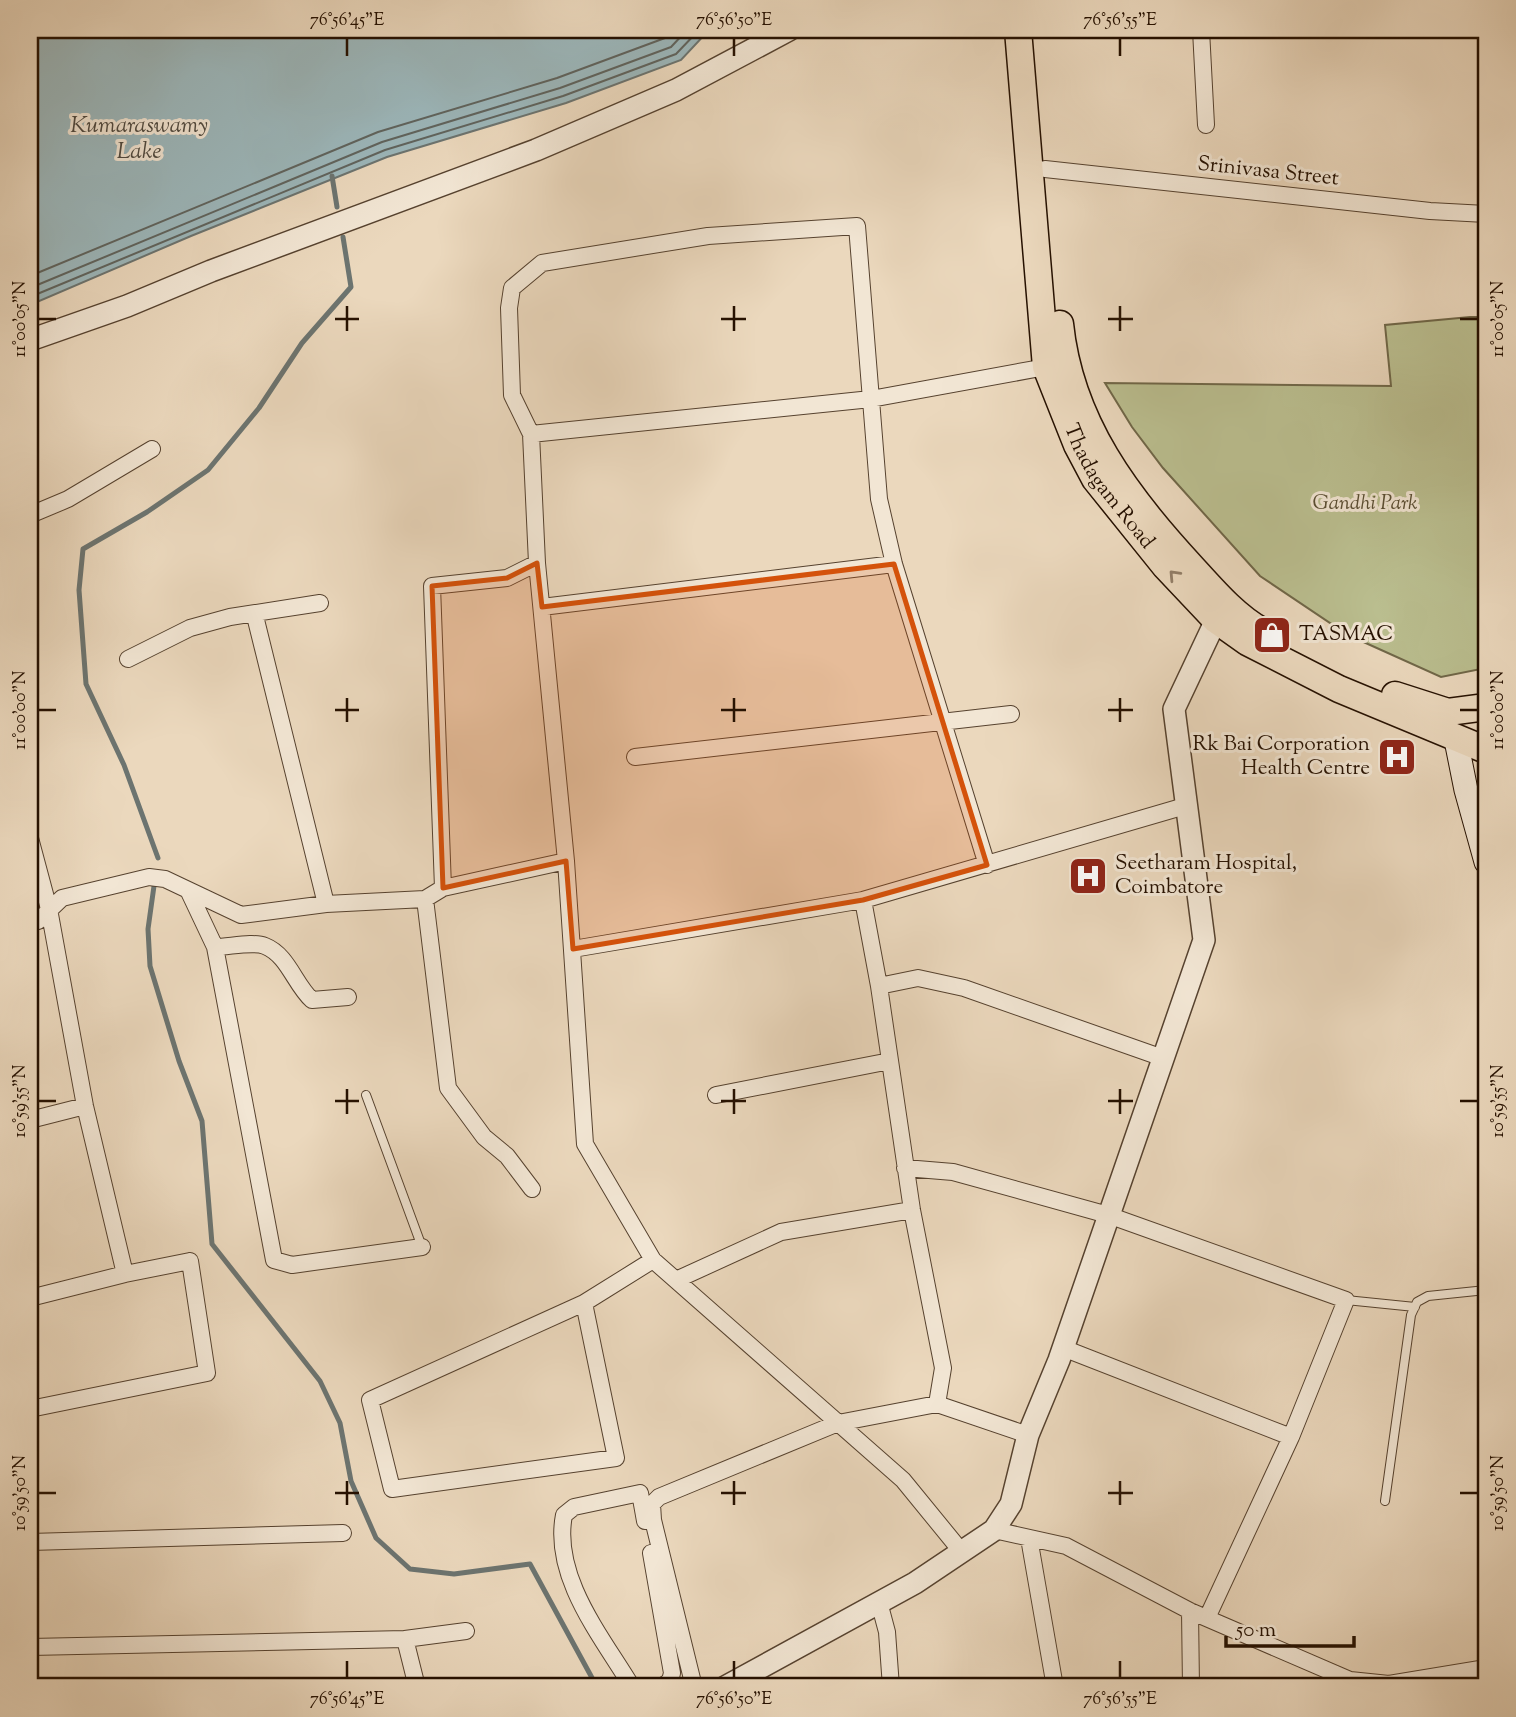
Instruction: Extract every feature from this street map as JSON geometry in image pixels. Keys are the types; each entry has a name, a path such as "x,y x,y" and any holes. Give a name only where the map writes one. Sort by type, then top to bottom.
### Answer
{"main road":[{"name":"Thadagam Road","path":"1018,30 1046,367 1077,445 1095,479 1149,547 1216,620 1247,642 1339,688 1456,740 1486,750"},
{"name":"Thadagam Road","path":"1035,30 1063,357 1095,440 1115,475 1144,515 1223,601 1255,627 1350,675 1421,705 1448,712 1486,707"},
{"path":"1456,740 1466,790 1486,862"}],"street":[{"path":"30,340 536,150 676,90 789,30"},
{"path":"1200,30 1206,125"},
{"name":"Srinivasa Street","path":"1045,169 1416,210 1486,214"},
{"path":"961,1552 903,1480 653,1260 585,1144 566,861 537,563 531,434 512,395 509,308 512,288 542,263 708,236 857,226 879,499 894,564 988,865"},
{"path":"531,434 871,399 1046,367"},
{"path":"30,515 68,499 152,449"},
{"path":"443,888 432,586 507,578 537,563"},
{"path":"542,607 894,564"},
{"path":"128,659 190,628 230,617 320,603"},
{"path":"255,615 326,904"},
{"path":"725,1687 915,1583 994,1530 1011,1504 1028,1435 1063,1348 1204,940 1198,876 1185,806 1174,709 1216,620"},
{"path":"635,757 1011,714"},
{"path":"573,949 863,901 1185,806"},
{"path":"30,838 49,909 85,1106 125,1274"},
{"path":"30,923 38,921 62,898 149,877 165,879 241,915 326,904 425,899 443,888 566,861"},
{"path":"189,892 215,947 274,1260 292,1265 422,1247"},
{"path":"425,899 447,1088 484,1137 507,1156 532,1189"},
{"path":"863,901 879,986 912,1210 943,1368 937,1404"},
{"path":"215,947 265,946 284,960 312,1000 348,998"},
{"path":"879,986 918,978 964,988 1163,1058"},
{"path":"716,1095 890,1060"},
{"path":"30,1120 85,1106"},
{"path":"905,1168 953,1172 1108,1215 1346,1300 1291,1437 1208,1618"},
{"path":"676,1280 780,1232 912,1210"},
{"path":"584,1303 616,1458 391,1489 370,1400 584,1303 653,1260"},
{"path":"30,1298 190,1261 207,1373 30,1409"},
{"path":"1063,1348 1291,1437"},
{"path":"694,1687 653,1520 652,1504 659,1497 838,1423 937,1404 1028,1435"},
{"path":"632,1687 574,1590 562,1533 564,1515 574,1507 640,1493 672,1673 670,1681 662,1687"},
{"path":"994,1530 1066,1546 1190,1611 1350,1684 1389,1684 1486,1668"},
{"path":"30,1542 342,1534"},
{"path":"1029,1538 1055,1687"},
{"path":"878,1602 887,1632 891,1687"},
{"path":"1190,1611 1191,1687"},
{"path":"30,1647 405,1639 466,1631"},
{"path":"405,1639 417,1687"}],"lane":[{"path":"366,1095 422,1247"},
{"path":"1385,1501 1417,1302 1428,1296 1486,1290"},
{"path":"1346,1300 1415,1307"}],"highlighted area":[{"path":"537,563 542,607 894,564 987,865 863,900 573,949 566,861 443,888 432,586 507,578"}],"green space":[{"name":"Gandhi Park","path":"1486,317 1486,668 1441,677 1348,635 1260,576 1163,468 1132,427 1105,383 1391,386 1385,325"}],"water":[{"name":"Kumaraswamy Lake","path":"30,30 709,30 681,60 566,103 387,157 30,305"}],"waterway":[{"path":"332,176 337,207"},
{"path":"158,858 124,765 86,684 79,590 83,549 147,512 208,470 259,408 302,343 351,287 343,237"},
{"path":"154,886 148,929 150,966 179,1061 202,1121 212,1244 320,1381 340,1423 351,1481 376,1538 410,1569 454,1574 530,1564 597,1687"}],"place":[{"name":"TASMAC","path":"1272,635"},
{"name":"Rk Bai Corporation Health Centre","path":"1397,757"},
{"name":"Seetharam Hospital, Coimbatore","path":"1088,876"}]}
